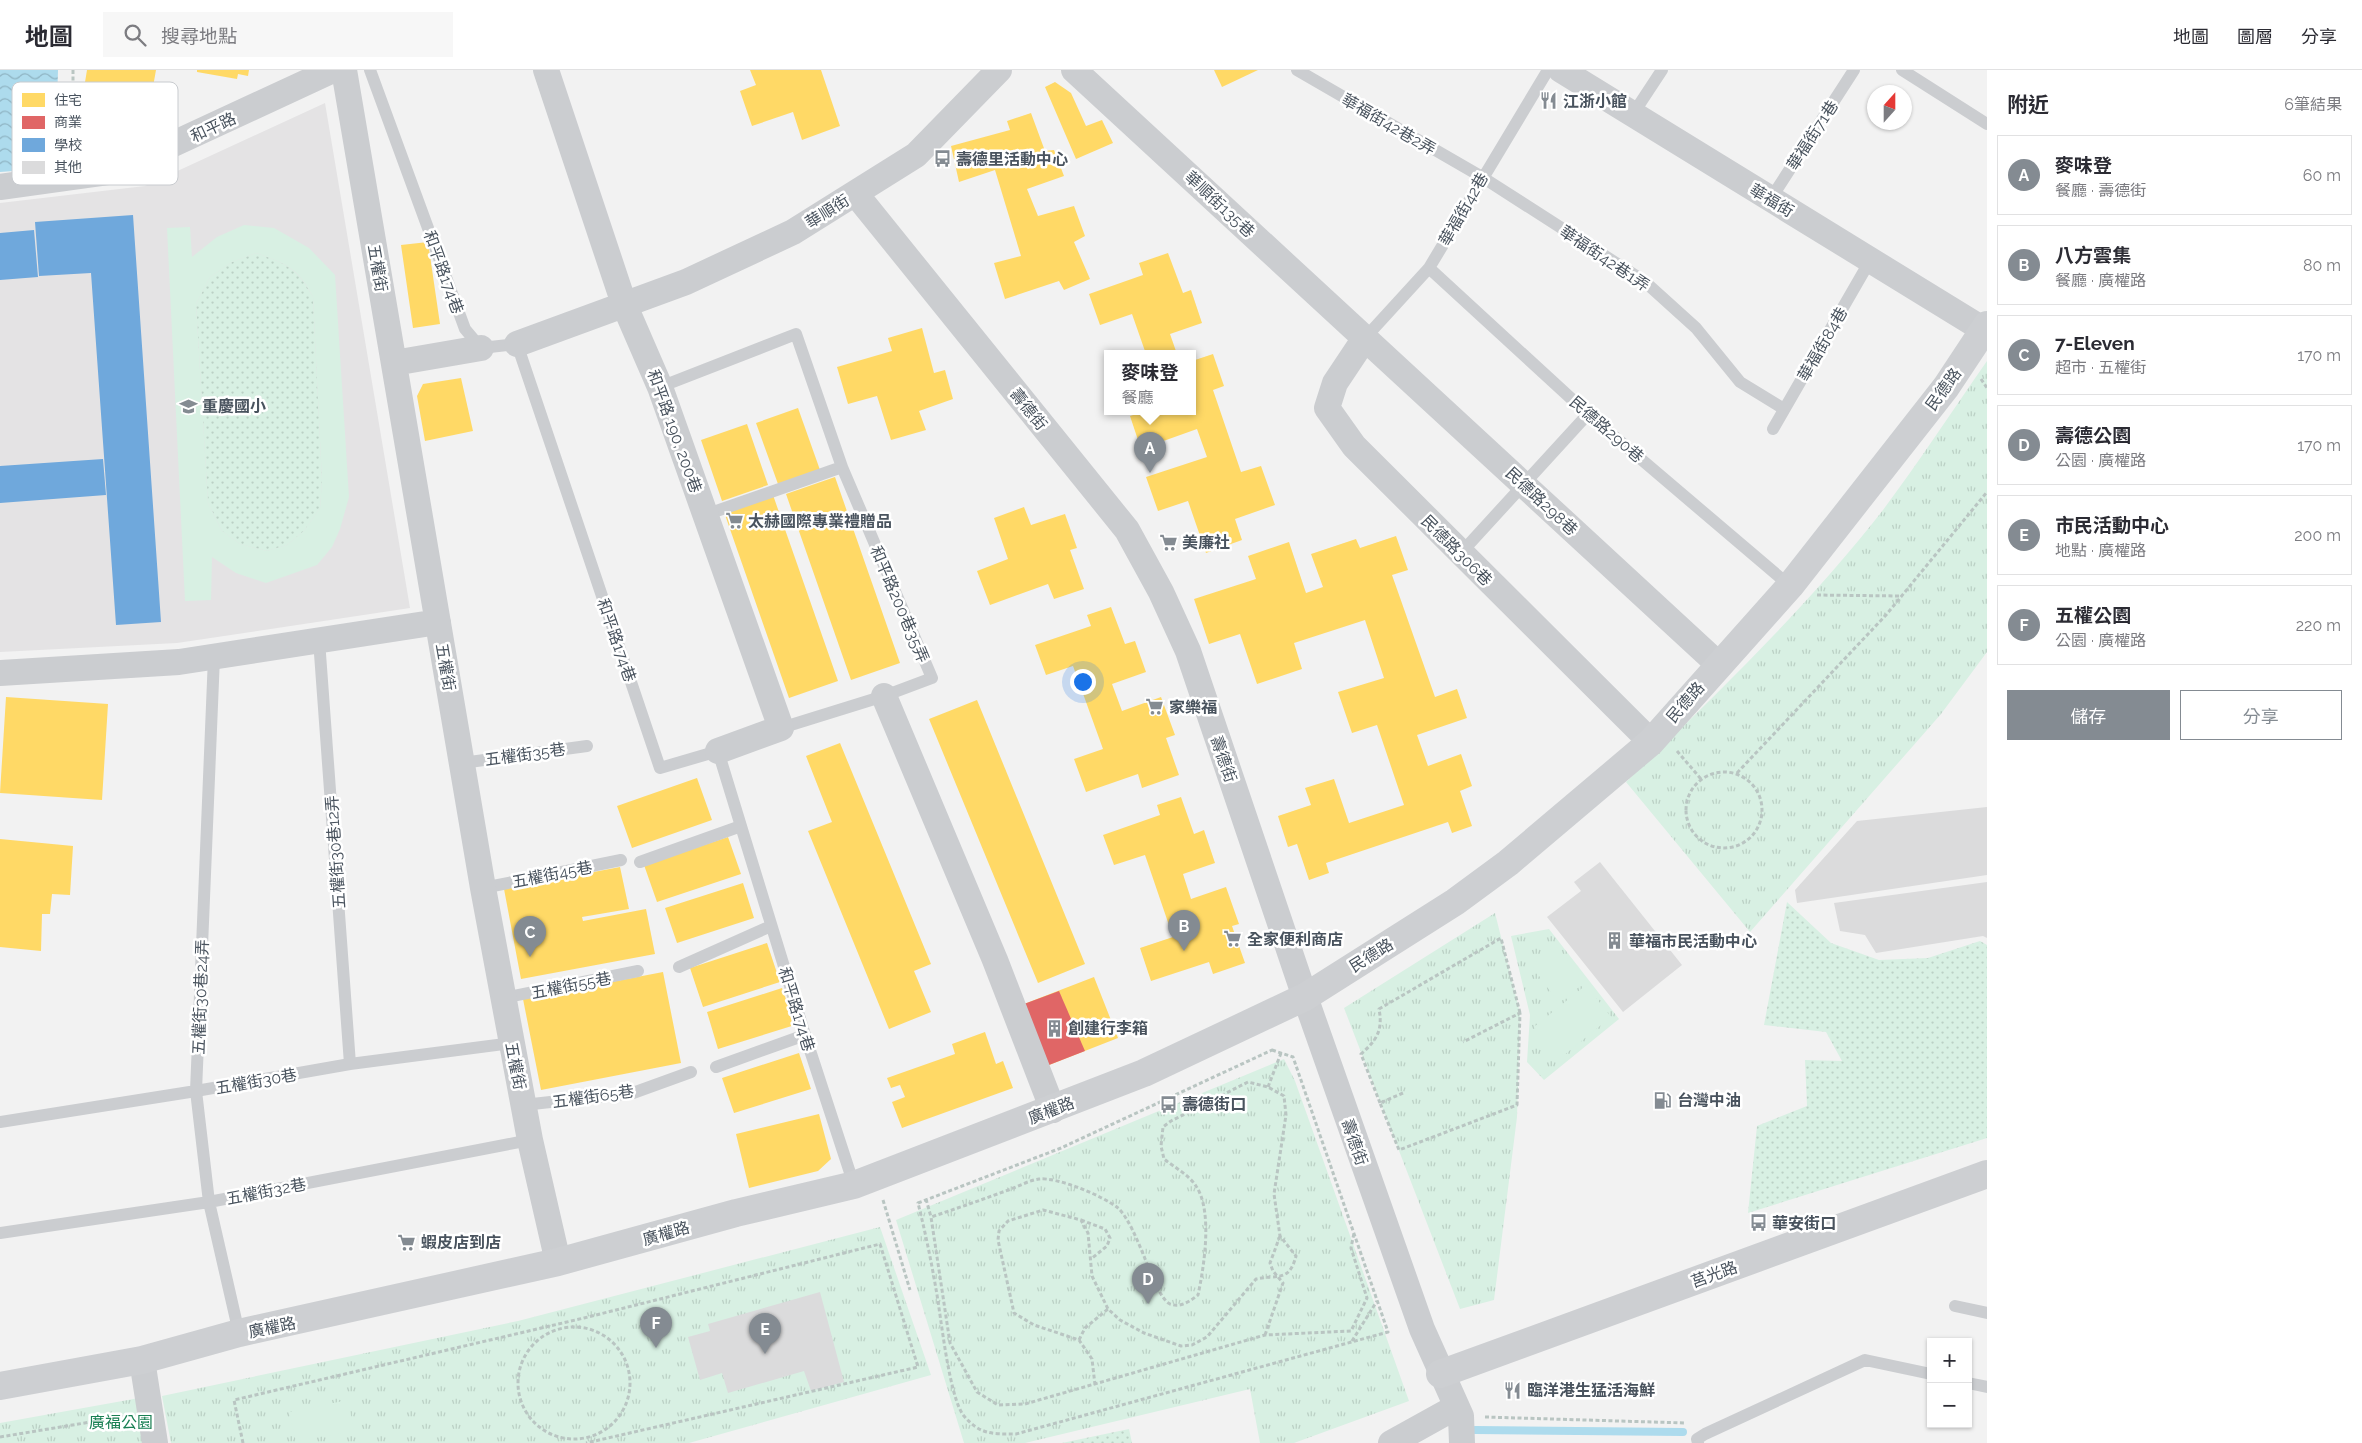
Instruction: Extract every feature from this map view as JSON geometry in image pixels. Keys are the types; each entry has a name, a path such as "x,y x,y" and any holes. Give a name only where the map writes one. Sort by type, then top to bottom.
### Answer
{"street":[{"name":"和平路","path":"178,142 333,70"},
{"name":"五權街","path":"344,70 483,888 530,1140 558,1262"},
{"name":"和平路 190, 200巷","path":"546,70 624,304 660,387 781,728"},
{"name":"華順街","path":"517,344 686,282 793,232 916,155 999,70"},
{"name":"華順街135巷","path":"1074,70 1365,338"},
{"name":"華福街","path":"1560,70 1770,200 1985,327"},
{"name":"和平路","path":"0,187 14,185"},
{"name":"壽德街","path":"855,193 1128,530 1161,592 1188,651 1419,1320 1440,1374 1459,1412"},
{"name":"民德路","path":"1306,997 1455,902 1663,746 1718,664 1801,590 1946,387 1985,327"},
{"name":"民德路298巷","path":"1365,338 1718,664"},
{"name":"民德路306巷","path":"1365,338 1335,382 1327,408 1354,446 1460,554 1663,746"},
{"path":"394,363 481,348"},
{"path":"0,673 179,662 438,622"},
{"path":"884,696 994,960 1053,1110"},
{"path":"718,750 781,728"},
{"name":"廣權路","path":"0,1386 142,1360 239,1333 558,1262 736,1213 864,1181 1053,1110 1144,1073 1306,997"},
{"name":"莒光路","path":"1440,1374 1987,1174"},
{"path":"142,1360 155,1443"},
{"path":"1391,1443 1459,1412 1462,1443"}],"lane":[{"name":"和平路174巷","path":"370,70 465,329 481,348"},
{"name":"華福街42巷2弄","path":"1297,70 1482,177"},
{"name":"華福街42巷","path":"1365,338 1429,268 1548,70"},
{"path":"1633,114 1662,70"},
{"name":"華福街71巷","path":"1770,200 1854,70"},
{"path":"1902,70 1987,124"},
{"name":"華福街42巷1弄","path":"1482,177 1644,281 1696,328 1740,382 1784,409"},
{"name":"華福街84巷","path":"1773,429 1871,259"},
{"name":"民德路290巷","path":"1429,268 1588,414 1801,590"},
{"name":"和平路200巷35弄","path":"660,387 796,334 842,466 932,678 884,696 781,728"},
{"name":"和平路174巷","path":"517,344 660,768 718,750 804,1035 864,1181"},
{"path":"481,348 517,344"},
{"path":"1460,554 1588,414"},
{"path":"706,515 842,466"},
{"name":"五權街30巷12弄","path":"319,640 350,1064"},
{"name":"五權街30巷24弄","path":"214,657 196,1091 209,1202 239,1333"},
{"name":"五權街35巷","path":"462,763 587,746"},
{"path":"640,862 741,826"},
{"name":"五權街45巷","path":"483,888 621,860"},
{"path":"679,967 771,926"},
{"name":"五權街55巷","path":"503,998 638,971"},
{"path":"716,1067 804,1035"},
{"name":"五權街30巷","path":"0,1122 350,1064 512,1042"},
{"name":"五權街65巷","path":"523,1105 633,1092 691,1072"},
{"name":"五權街32巷","path":"0,1233 209,1202 530,1140"},
{"path":"1955,1306 1987,1313"},
{"path":"1698,1441 1865,1360 1927,1373"},
{"path":"1972,1383 1987,1387"}],"path":[{"path":"1737,773 1886,615 1987,492"},
{"path":"1801,590 1900,596"},
{"path":"1663,746 1701,779"},
{"path":"1724,771 1737,773 1748,780 1756,790 1761,801 1762,814 1759,826 1741,844 1729,848 1705,843 1695,835 1688,824 1687,800 1692,788 1701,779 1712,773 1724,771"},
{"path":"1501,938 1520,1013 1517,1105 1398,1150 1380,1103 1361,1054 1372,1044 1382,1024 1379,1009 1501,938"},
{"path":"1463,1042 1520,1013"},
{"path":"1272,1050 1281,1053 1293,1057 1388,1332 1016,1434 988,1434 971,1424 963,1415 958,1405 948,1365 928,1248 918,1203 1062,1148 1272,1050"},
{"path":"1268,1087 1281,1053"},
{"path":"931,1217 1040,1179 1068,1184 1118,1208 1133,1228 1156,1287 1164,1299 1169,1304 1178,1305 1188,1302 1198,1295 1202,1276 1206,1221 1198,1187 1190,1178 1164,1159 1161,1146 1163,1127 1171,1121 1248,1082 1268,1087 1284,1096 1286,1115 1274,1194 1280,1236 1270,1263 1273,1271 1283,1283 1265,1335"},
{"path":"1380,1103 1403,1094"},
{"path":"864,1181 910,1290"},
{"path":"926,1199 931,1217 950,1343 977,1392 998,1405 1025,1404 1265,1335 1351,1331 1368,1298 1351,1248 1354,1233"},
{"path":"1091,1258 1107,1246 1110,1238 1105,1229 1094,1223 1043,1210 1008,1221 999,1231 998,1240 1014,1313 1034,1325 1079,1340 1092,1359 1096,1385"},
{"path":"1081,1220 1088,1232 1092,1276 1108,1309 1120,1320 1144,1333 1180,1346 1192,1344 1207,1337 1256,1278 1279,1277 1288,1274 1293,1267 1296,1256 1280,1236"},
{"path":"243,1443 234,1400 584,1318 880,1244 918,1367 586,1443"},
{"path":"1352,1342 1378,1301"},
{"path":"1079,1340 1084,1328 1108,1309"},
{"path":"576,1327 594,1331 609,1339 621,1352 628,1368 630,1386 627,1403 618,1418 605,1430 587,1438 568,1439 549,1434 534,1422 523,1406 518,1387 520,1368 528,1351 542,1337 558,1329 576,1327"},
{"path":"1459,1412 1689,1423 1698,1441"},
{"path":"0,1437 128,1416 129,1425"}],"shaded area":[{"name":"重慶國小","path":"325,103 410,608 177,643 0,652 0,203 147,185 178,185 178,171"}],"green space":[{"path":"244,225 274,228 309,248 335,275 349,497 340,529 332,547 317,565 266,583 236,573 212,557 211,600 185,601 167,228 190,227 192,257 217,237","holes":["256,253 284,264 297,273 313,297 322,481 320,508 304,531 287,545 267,551 240,544 222,531 208,503 196,304 210,277 232,262"]},
{"path":"256,253 290,268 302,280 313,297 322,481 320,508 304,531 287,545 267,551 240,544 222,531 208,503 196,304 210,277 232,262"},
{"path":"1987,361 1987,652 1941,714 1750,932 1626,782 1759,650 1854,547 1896,492"},
{"path":"1787,902 1831,943 1879,960 1928,958 1980,941 1987,945 1987,1138 1748,1213 1757,1126 1807,1106 1805,1060 1842,1061 1826,1032 1764,1025"},
{"path":"1495,913 1520,1013 1517,1117 1494,1300 1460,1309 1344,1008"},
{"path":"1549,929 1619,1019 1544,1080 1527,1062 1530,1015 1511,936"},
{"path":"1556,946 1584,983 1559,1003 1531,965"},
{"path":"1586,985 1611,1017 1558,1060 1534,1027"},
{"path":"1284,1059 1295,1081 1409,1401 1294,1443 1260,1443 1250,1389 1025,1443 964,1443 896,1220"},
{"path":"880,1227 931,1375 689,1443 171,1443 162,1396 518,1321"},
{"name":"廣福公園","path":"139,1398 146,1443 0,1443 0,1423"},
{"path":"348,1400 354,1431 296,1441 289,1412"},
{"path":"1129,1429 1132,1443 1062,1443"}],"water":[{"path":"0,70 58,70 58,82 12,82 12,171 0,172"}],"building: 住宅":[{"path":"87,70 156,70 154,82 85,82"},
{"path":"197,70 249,70 248,76 238,74 237,79 197,72"},
{"path":"750,70 821,70 840,126 802,140 793,112 752,126 740,91 756,85"},
{"path":"1214,70 1258,70 1222,87"},
{"path":"1055,82 1071,93 1086,126 1102,120 1113,143 1076,159 1045,87"},
{"path":"1031,113 1045,151 1054,150 1064,176 1027,189 1038,216 1074,206 1085,236 1074,242 1090,279 1064,290 1059,281 1005,299 994,263 1021,256 995,170 959,182 951,146 1010,130 1007,121"},
{"path":"428,242 440,324 413,328 401,245"},
{"path":"1168,253 1183,293 1191,290 1202,323 1170,334 1176,350 1145,350 1132,314 1100,325 1089,294 1143,275 1139,263"},
{"path":"922,328 934,373 945,370 953,399 919,411 926,430 891,440 877,396 848,404 837,367 892,351 888,338"},
{"path":"1213,354 1224,386 1213,390 1241,472 1261,466 1275,505 1235,519 1242,540 1206,553 1188,501 1158,511 1146,477 1207,457 1197,429 1141,449 1130,416 1196,415 1196,360"},
{"path":"461,378 473,431 425,441 417,396 423,384"},
{"path":"798,408 820,470 778,484 756,423"},
{"path":"747,424 768,485 722,501 701,440"},
{"path":"835,477 900,663 851,680 786,494"},
{"path":"773,495 838,681 789,698 724,512"},
{"path":"1024,507 1031,525 1065,514 1077,548 1070,550 1084,589 1054,599 1048,584 990,605 977,571 1008,559 994,518"},
{"path":"1396,536 1408,570 1392,575 1435,697 1457,689 1467,718 1417,735 1428,766 1461,754 1472,786 1460,791 1472,826 1452,833 1448,822 1326,863 1329,873 1309,880 1297,844 1288,847 1278,816 1311,805 1305,788 1334,779 1349,823 1404,805 1377,725 1352,733 1338,692 1384,678 1365,620 1294,643 1302,669 1257,684 1240,634 1209,644 1194,599 1256,579 1248,556 1289,542 1306,593 1323,587 1311,554 1356,539 1360,548"},
{"path":"1111,607 1125,644 1135,641 1146,672 1112,684 1122,711 1161,697 1175,735 1166,738 1179,775 1142,788 1138,774 1086,792 1074,759 1103,749 1073,666 1046,675 1035,645 1091,626 1087,615"},
{"path":"6,697 108,704 102,800 0,793"},
{"path":"977,700 1085,964 1038,983 929,719"},
{"path":"840,743 931,964 914,971 931,1012 889,1029 808,831 832,822 806,756"},
{"path":"697,778 712,820 632,848 617,806"},
{"path":"1181,797 1194,834 1204,830 1215,863 1183,874 1191,899 1226,887 1239,924 1232,926 1245,963 1213,974 1209,962 1151,981 1140,948 1173,937 1145,855 1114,865 1103,835 1160,815 1157,805"},
{"path":"728,837 741,874 657,902 644,865"},
{"path":"0,839 73,846 70,895 52,894 50,914 42,914 41,951 0,947"},
{"path":"620,867 629,909 582,917 583,921 646,909 655,954 521,979 504,889"},
{"path":"743,883 754,918 677,943 665,908"},
{"path":"767,943 780,982 703,1007 690,968"},
{"path":"663,972 681,1063 541,1090 523,999"},
{"path":"1094,977 1118,1038 1049,1065 1024,1004"},
{"path":"782,988 795,1025 718,1049 707,1012"},
{"path":"985,1032 996,1064 1003,1061 1013,1088 902,1128 892,1102 905,1097 900,1085 891,1088 887,1078 955,1054 952,1044"},
{"path":"799,1053 811,1089 734,1113 722,1078"},
{"path":"819,1114 831,1159 818,1171 749,1188 736,1134"}],"building: 商業":[{"name":"創建行李箱","path":"1059,991 1085,1051 1049,1065 1024,1004"}],"building: 學校":[{"path":"133,215 161,622 116,625 91,273 39,276 35,222"},
{"path":"34,230 38,277 0,280 0,233"},
{"path":"103,459 106,495 0,503 0,466"}],"building: 其他":[{"path":"1987,807 1987,875 1797,903 1795,890 1857,821"},
{"name":"華福市民活動中心","path":"1600,862 1682,965 1623,1012 1547,917 1581,891 1574,882"},
{"path":"1987,882 1987,938 1983,936 1876,953 1865,935 1840,931 1834,903"},
{"path":"820,1292 844,1382 811,1391 804,1371 728,1393 722,1373 700,1380 688,1337 710,1331 708,1324"}],"waterway":[{"path":"1475,1430 1683,1432"}],"place":[{"name":"江浙小館","path":"1549,101"},
{"name":"壽德里活動中心","path":"942,159"},
{"name":"重慶國小","path":"188,406"},
{"name":"麥味登","path":"1150,473"},
{"name":"太赫國際專業禮贈品","path":"734,521"},
{"name":"美廉社","path":"1168,542"},
{"name":"家樂福","path":"1155,707"},
{"name":"全家便利商店","path":"1233,939"},
{"name":"華福市民活動中心","path":"1615,941"},
{"name":"八方雲集","path":"1184,951"},
{"name":"7-Eleven","path":"530,957"},
{"name":"創建行李箱","path":"1054,1028"},
{"name":"台灣中油","path":"1663,1100"},
{"name":"壽德街口","path":"1168,1104"},
{"name":"華安街口","path":"1758,1223"},
{"name":"蝦皮店到店","path":"407,1242"},
{"name":"壽德公園","path":"1148,1304"},
{"name":"五權公園","path":"656,1348"},
{"name":"市民活動中心","path":"765,1354"},
{"name":"臨洋港生猛活海鮮","path":"1513,1390"}]}
